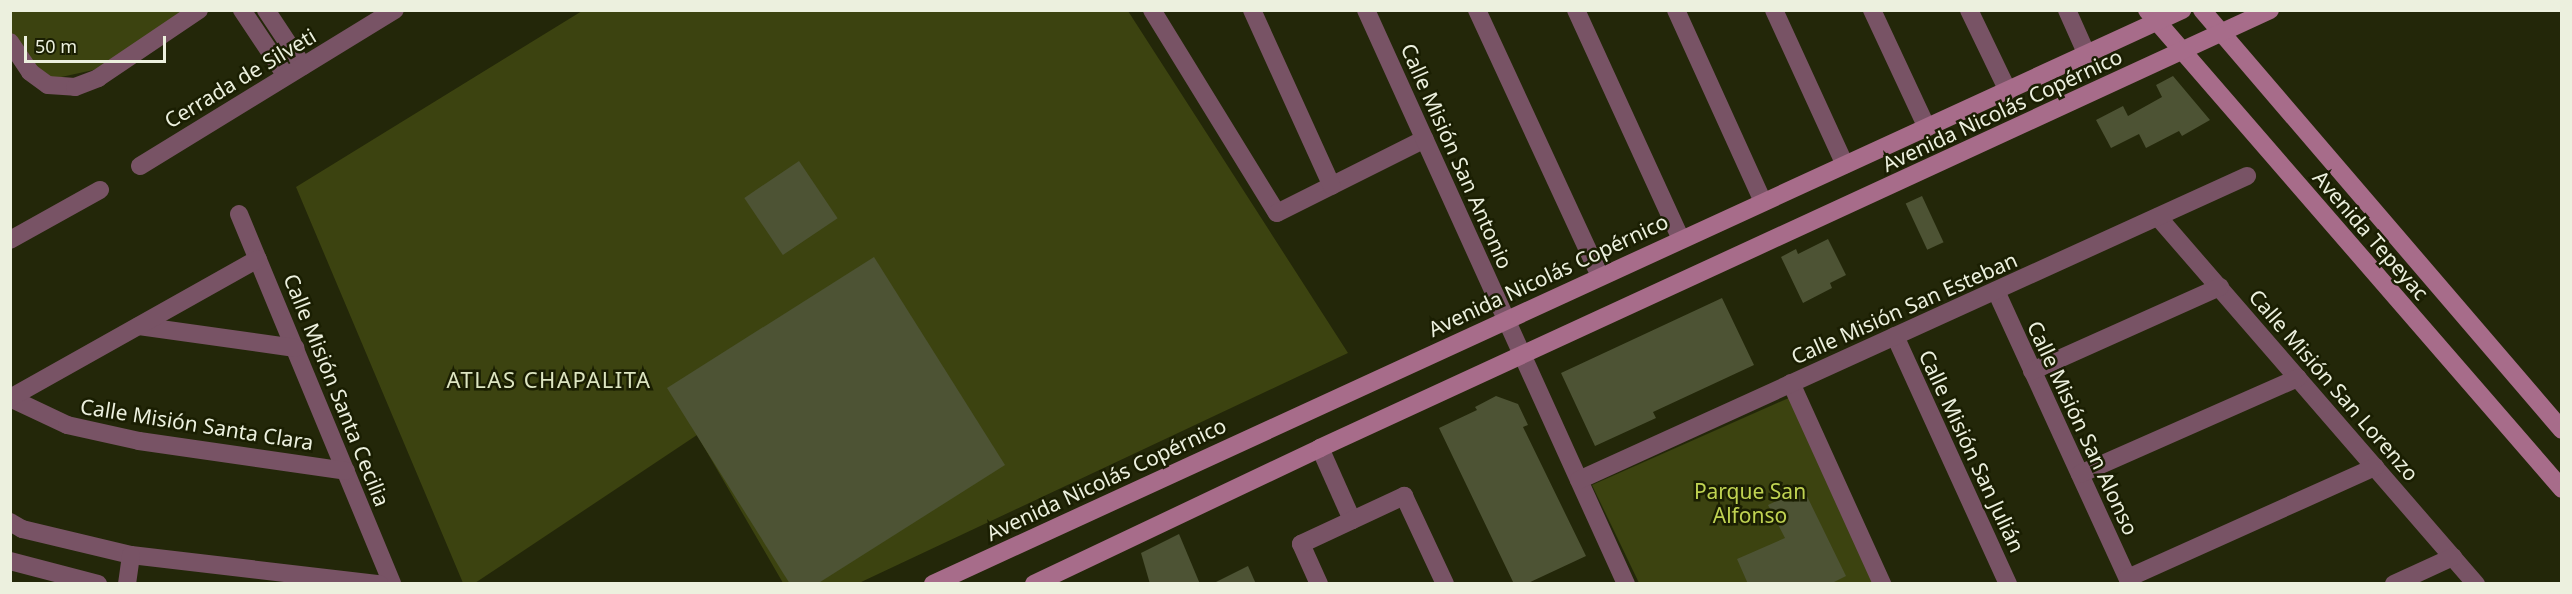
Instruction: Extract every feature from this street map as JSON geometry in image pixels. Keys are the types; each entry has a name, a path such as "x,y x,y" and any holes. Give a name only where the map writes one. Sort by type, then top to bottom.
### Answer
{"street":[{"path":"10,42 30,72 48,85 75,87 98,78 199,10"},
{"path":"242,10 286,76"},
{"path":"266,10 303,66"},
{"name":"Cerrada de Silveti","path":"140,166 395,10"},
{"path":"1152,10 1277,213 1425,139"},
{"path":"1252,10 1332,186"},
{"name":"Calle Misión San Antonio","path":"1365,10 1626,584"},
{"path":"1477,10 1600,276"},
{"path":"1576,10 1681,239"},
{"path":"1676,10 1763,202"},
{"path":"1774,10 1845,165"},
{"path":"1872,10 1927,128"},
{"path":"1969,10 2008,90"},
{"path":"2067,10 2088,55"},
{"name":"Avenida Nicolás Copérnico","path":"933,584 1506,319 2088,55 2152,17 2182,10"},
{"name":"Avenida Tepeyac","path":"2202,10 2562,430"},
{"name":"Avenida Nicolás Copérnico","path":"1034,584 1320,448 2270,10"},
{"name":"Avenida Tepeyac","path":"2152,17 2562,489"},
{"name":"Calle Misión San Esteban","path":"1579,480 2247,177"},
{"path":"10,240 100,190"},
{"name":"Calle Misión Santa Cecilia","path":"238,214 392,584"},
{"name":"Calle Misión San Lorenzo","path":"2158,217 2476,584"},
{"path":"10,398 258,259"},
{"path":"2032,371 2220,287"},
{"name":"Calle Misión San Alonso","path":"1996,291 2129,581"},
{"path":"139,326 295,348"},
{"name":"Calle Misión San Julián","path":"1895,336 2008,584"},
{"path":"2080,474 2298,378"},
{"path":"1791,383 1882,584"},
{"name":"Calle Misión Santa Clara","path":"10,398 67,425 139,441 346,471"},
{"path":"1320,448 1352,520"},
{"path":"2129,581 2375,467"},
{"path":"1319,584 1301,544 1404,496 1445,584"},
{"path":"10,522 22,529 131,555 379,584"},
{"path":"127,584 131,555"},
{"path":"2394,584 2453,558"},
{"path":"10,561 98,584"}],"green space":[{"path":"10,11 188,11 98,69 52,79 35,68 11,33"},
{"path":"582,11 1128,11 1348,353 859,583 783,583 697,435 475,583 463,583 296,187"},
{"name":"Parque San Alfonso","path":"1791,397 1874,583 1639,583 1592,485"}],"building":[{"path":"2173,76 2210,120 2182,136 2179,131 2146,148 2139,134 2111,148 2096,120 2123,106 2128,116 2162,97 2156,85"},
{"path":"799,161 838,218 783,255 744,198"},
{"path":"1922,196 1944,242 1927,250 1906,204"},
{"path":"1828,239 1846,275 1830,283 1832,288 1803,303 1781,257 1796,249 1798,254"},
{"path":"874,257 1005,465 817,584 790,584 667,388"},
{"path":"1722,298 1754,365 1653,412 1656,418 1595,446 1561,373"},
{"path":"1496,396 1518,404 1528,425 1523,427 1586,556 1526,584 1514,584 1439,428 1477,410 1475,407"},
{"path":"1803,488 1846,576 1830,584 1748,584 1737,559 1785,538 1768,505"},
{"path":"1179,534 1200,584 1150,584 1141,553"},
{"path":"1248,566 1256,584 1212,584"}],"district":[{"name":"ATLAS CHAPALITA","path":"549,380"}]}
